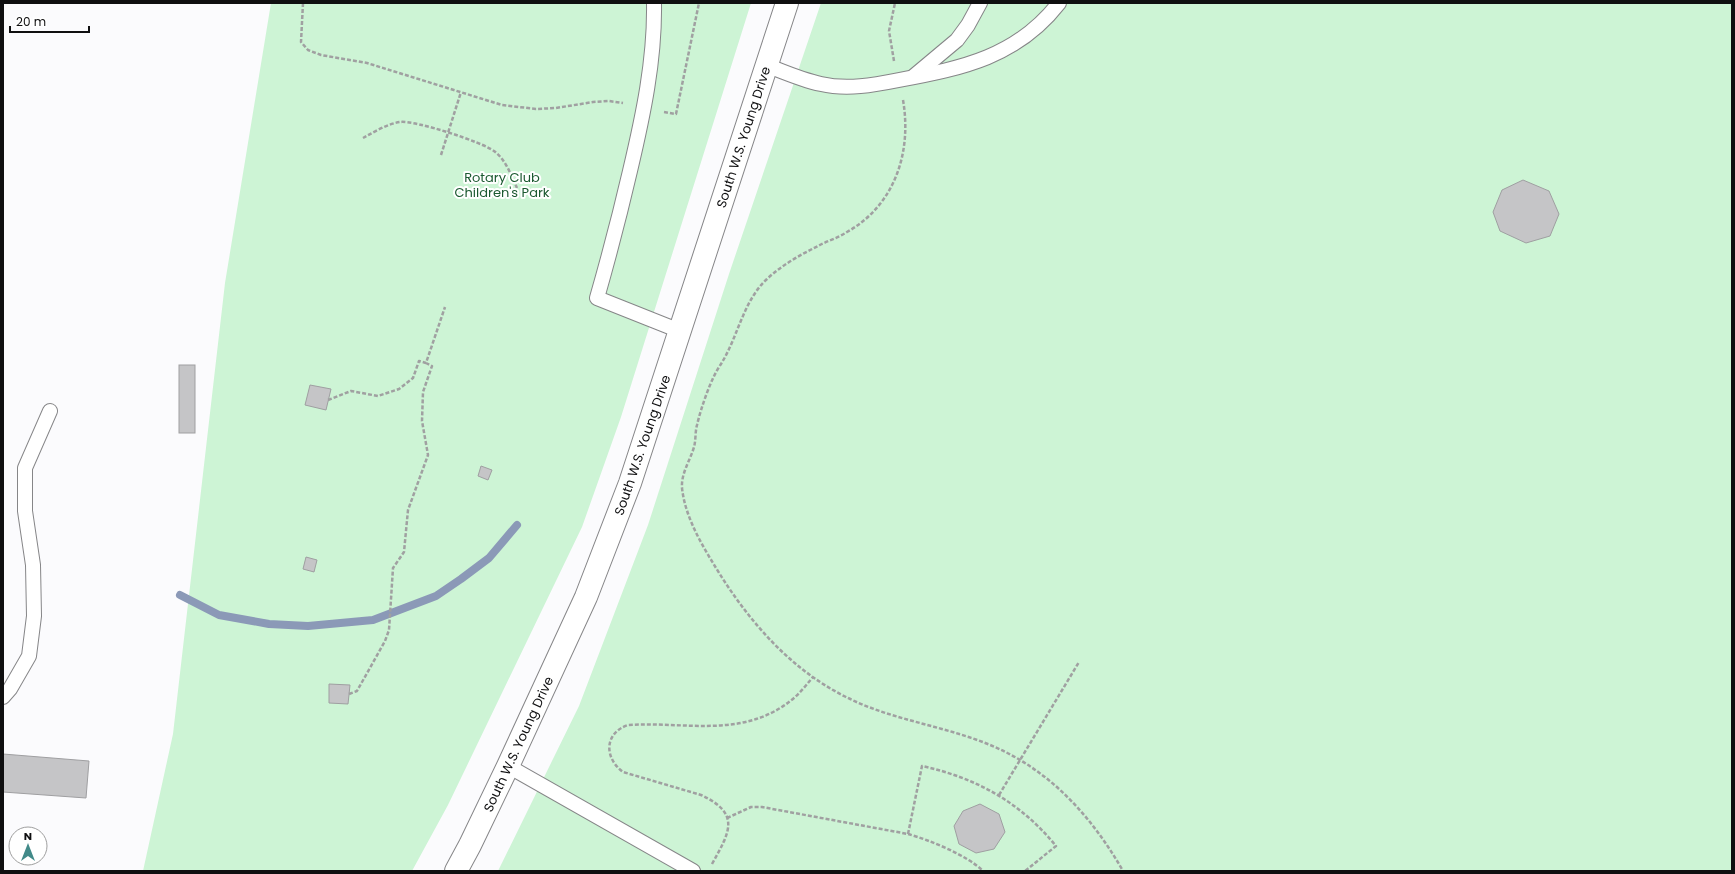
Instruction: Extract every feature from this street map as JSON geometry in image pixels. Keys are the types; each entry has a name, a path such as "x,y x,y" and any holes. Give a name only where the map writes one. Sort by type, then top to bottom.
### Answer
{"main road":[{"name":"South W.S. Young Drive","path":"456,871 508,766 586,597 608,542 630,484 787,3"}],"lane":[{"path":"654,3 654,37 644,108 616,229 597,298 680,331"},
{"path":"912,78 957,40 968,26 980,3"},
{"path":"766,66 822,84 843,87 876,85 912,78 963,66 985,59 1006,49 1027,36 1050,15 1059,3"},
{"path":"3,698 10,689 29,656 34,616 33,565 25,511 25,468 50,411"},
{"path":"508,766 693,871"}],"path":[{"path":"303,3 302,42 308,50 321,55 367,63 502,105 525,108 556,108 609,101 630,105"},
{"path":"657,111 676,114 699,3"},
{"path":"895,3 889,31 896,67"},
{"path":"441,155 461,92"},
{"path":"901,93 906,128 905,144 895,179 885,197 874,211 860,224 846,233 793,260 768,278 759,287 751,299 729,351 716,370 696,427 695,444 682,479 682,490 690,521 716,568 746,613 761,632 813,677 846,697 876,709 974,738 1021,760 1072,801 1110,849 1123,871"},
{"path":"363,138 401,122 448,133 494,151 505,164 517,188"},
{"path":"426,364 445,307"},
{"path":"328,400 351,391 378,396 399,388 413,378 419,361 432,366 423,392 422,421 428,455 408,510 404,552 393,568 389,630 385,641 358,691 349,694"},
{"path":"999,795 1080,662"},
{"path":"708,871 727,836 729,826 727,818 719,806 712,800 701,795 623,772 615,766 609,750 610,742 614,734 620,728 628,725 706,727 728,726 747,722 765,716 783,706 795,697 813,677"},
{"path":"908,834 922,766 946,771 999,795 1022,810 1042,829 1056,846 1025,871"},
{"path":"727,818 751,808 762,807 908,834 942,847 983,871"}],"green space":[{"name":"Rotary Club Children's Park","path":"271,3 751,3 621,417 582,527 448,805 412,871 143,871 173,734 225,283"},
{"path":"821,3 1732,3 1732,871 498,871 579,706 648,525 729,274"}],"building":[{"path":"1523,180 1549,191 1559,214 1550,236 1526,243 1500,231 1493,212 1502,190"},
{"path":"179,365 195,365 195,433 179,433"},
{"path":"310,385 331,389 326,410 305,405"},
{"path":"481,466 492,470 488,480 478,476"},
{"path":"306,557 317,560 314,572 303,569"},
{"path":"329,684 350,685 348,704 329,703"},
{"path":"3,754 89,761 86,798 3,792"},
{"path":"980,804 999,814 1005,832 994,849 976,853 959,844 954,826 963,811"}],"waterway":[{"path":"180,595 219,615 269,624 308,626 373,620 436,596 489,558 517,525"}]}
